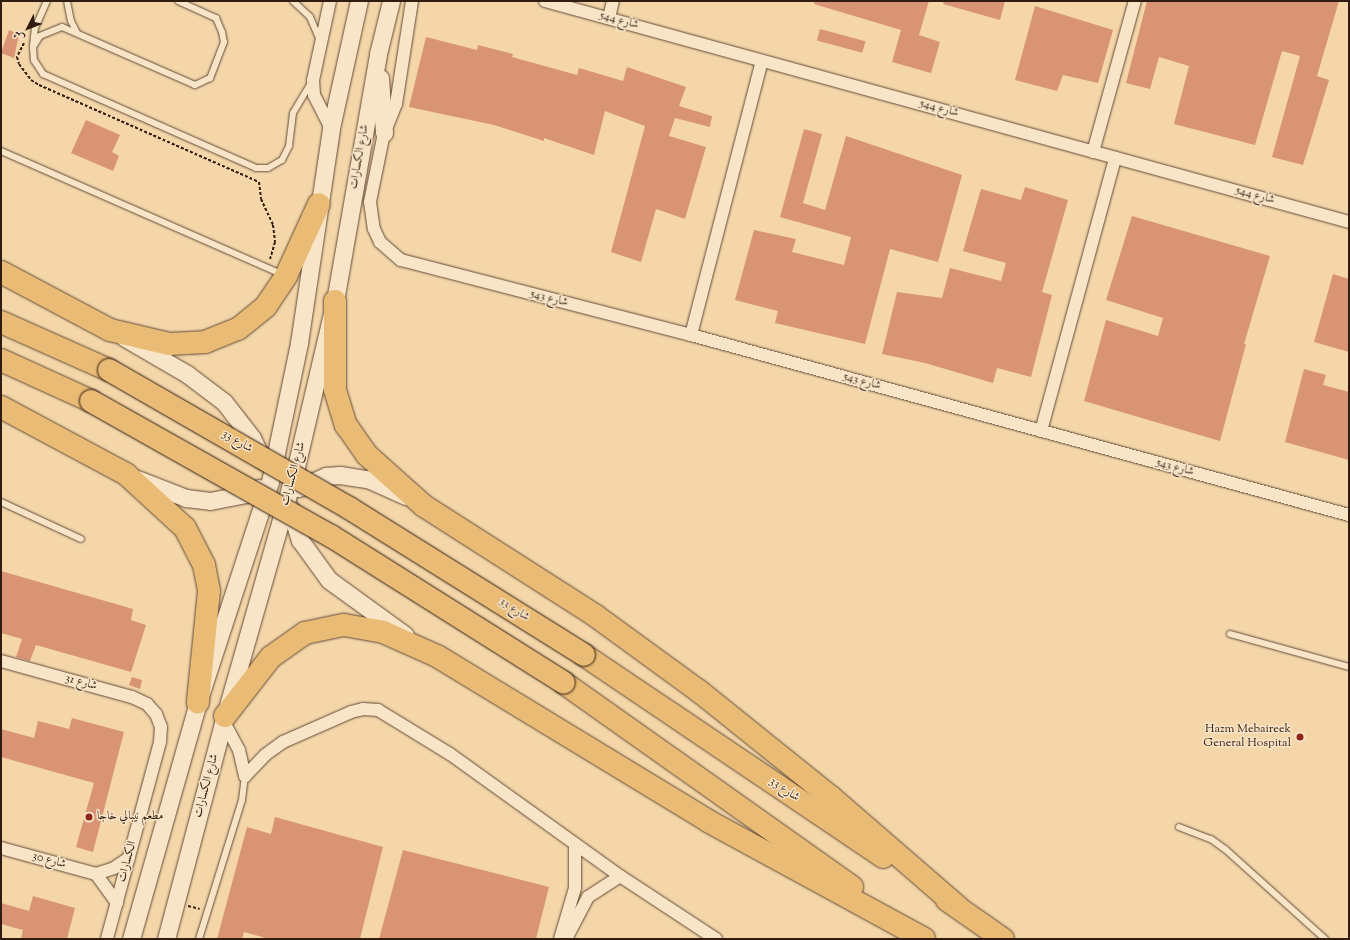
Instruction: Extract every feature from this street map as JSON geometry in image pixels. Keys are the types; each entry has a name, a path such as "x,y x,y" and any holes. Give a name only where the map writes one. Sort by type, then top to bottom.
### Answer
{"highway":[{"path":"1,272 110,330 169,344 205,342 227,334 253,318 270,301 277,273 320,204"},
{"path":"335,301 335,390 346,425 367,455 424,506 596,616 665,666 825,792 959,908"},
{"name":"شارع 33","path":"1,322 109,370 349,508 584,655 1004,939"},
{"path":"1,360 91,401 331,536 564,683 925,939"},
{"path":"1,407 126,474 176,518 193,540 204,565 209,605 198,702"},
{"path":"224,719 281,648 318,629 344,625 371,628 437,656 708,821 925,939"}],"street":[{"path":"330,1 313,80 314,95 331,128"},
{"name":"شارع الكسارات","path":"131,939 198,702 260,510 276,479 275,458 300,343 331,128 359,1"},
{"name":"شارع الكسارات","path":"166,939 224,719 282,518 282,498 296,467 335,301 378,54 391,1"},
{"name":"شارع الكسارات","path":"380,242 374,229 370,202 384,133 396,104 412,1"},
{"name":"شارع 544","path":"545,1 1349,222"},
{"path":"608,18 613,1"},
{"path":"1093,152 1135,1"},
{"path":"378,54 384,133"},
{"path":"691,335 762,61"},
{"path":"1041,432 1115,158"},
{"name":"شارع 543","path":"380,242 390,252 414,264 691,335 1041,432 1349,515"},
{"path":"110,330 187,374 224,402 252,438 276,479 282,498 300,540 329,580 437,656"},
{"path":"126,474 186,498 210,501 246,494 296,467"},
{"path":"260,510 310,481 340,475 370,480 424,506"},
{"name":"شارع 31","path":"1,661 132,697 147,704 156,714"},
{"path":"245,776 260,759 283,742 351,712 372,709 393,718 450,754 620,876 716,939"},
{"name":"الكسارات","path":"107,939 160,742 161,727 156,714"},
{"path":"224,719 239,750 245,776"},
{"path":"560,939 575,888 575,844"},
{"name":"شارع 30","path":"1,848 96,874"},
{"path":"117,903 96,874 114,868 129,858"},
{"path":"566,939 588,897 620,876"}],"lane":[{"path":"47,1 36,28 33,47 34,60 44,74 256,168 268,168 282,160 289,146 293,113 313,80"},
{"path":"66,1 71,21 77,33"},
{"path":"33,47 40,36 52,29 62,27 195,85 210,78 224,42 222,32 216,18 178,1"},
{"path":"293,1 310,17 321,46"},
{"path":"1,151 277,273"},
{"path":"1,502 81,539"},
{"path":"1230,634 1349,667"},
{"path":"199,939 242,800 245,776"},
{"path":"1179,827 1206,837 1225,849 1325,939"}],"path":[{"path":"26,36 17,57 21,68 31,80 259,182 258,190 273,225 277,273"}],"building":[{"path":"815,1 929,1 919,35 940,42 931,73 892,62 901,30 814,4"},
{"path":"944,1 1005,1 1000,20 943,4"},
{"path":"1147,1 1339,1 1317,76 1329,80 1303,165 1272,157 1300,56 1282,51 1255,145 1174,124 1189,66 1159,57 1150,89 1126,83"},
{"path":"1035,6 1113,30 1098,83 1063,75 1057,91 1015,80"},
{"path":"820,29 865,41 862,53 817,41"},
{"path":"9,30 19,34 14,58 1,53"},
{"path":"426,37 477,50 478,45 513,54 512,57 577,75 579,68 623,81 627,67 686,87 679,106 712,116 710,127 675,118 669,136 706,147 685,219 656,209 641,262 611,252 645,126 605,111 594,155 544,138 544,141 494,125 409,107"},
{"path":"86,120 120,135 112,152 119,156 113,171 71,153"},
{"path":"804,129 822,134 803,203 825,210 846,136 962,175 938,262 890,249 865,344 775,323 778,311 735,300 754,230 796,239 792,252 844,265 851,237 780,217"},
{"path":"1025,187 1068,200 1042,292 1052,295 1031,377 997,368 993,383 925,363 882,354 897,292 942,298 950,268 1001,281 1006,263 963,251 981,189 1021,200"},
{"path":"1132,216 1270,256 1244,344 1246,344 1220,441 1084,401 1106,320 1158,336 1163,318 1106,300"},
{"path":"1333,274 1349,279 1349,352 1314,342"},
{"path":"1304,369 1326,375 1323,385 1349,392 1349,460 1285,442"},
{"path":"1,571 133,609 131,620 146,625 131,672 36,645 30,661 16,657 22,639 1,633"},
{"path":"132,677 142,680 140,689 129,685"},
{"path":"72,718 124,732 93,852 76,847 94,783 1,757 1,729 34,738 38,721 69,729"},
{"path":"275,817 383,847 360,939 269,939 244,932 242,939 217,939 247,827 271,834"},
{"path":"403,850 549,887 536,939 379,939"},
{"path":"33,896 75,908 67,939 21,939 23,930 1,924 1,903 29,911"}],"place":[{"name":"Hazm Mebaireek General Hospital","path":"1300,737"},
{"name":"مطعم نيبالي خاجا","path":"89,817"}]}
